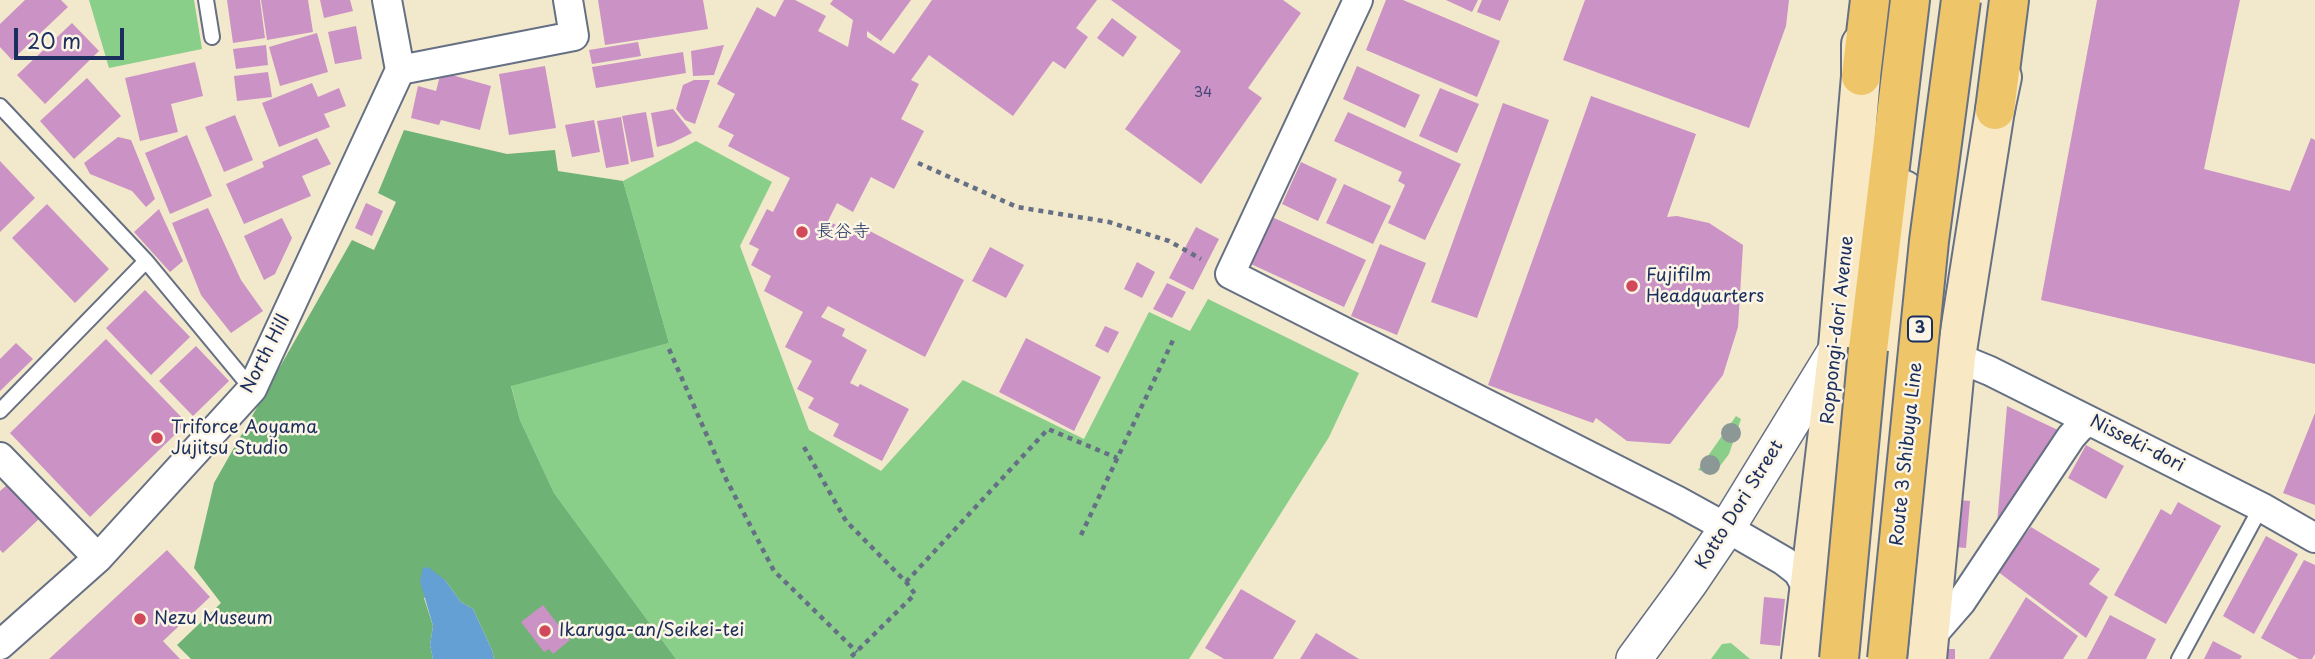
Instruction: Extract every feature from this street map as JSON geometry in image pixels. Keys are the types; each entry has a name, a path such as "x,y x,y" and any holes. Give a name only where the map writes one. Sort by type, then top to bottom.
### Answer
{"highway":[{"path":"1861,76 1870,0"},
{"path":"1839,659 1878,249 1910,0"},
{"name":"Route 3 Shibuya Line","path":"1887,659 1928,255 1961,0"},
{"path":"1995,110 2009,0"}],"main road":[{"name":"Roppongi-dori Avenue","path":"1801,659 1839,346 1861,76 1860,0"},
{"path":"1861,76 1878,0"},
{"path":"1864,659 1893,351 1917,0"},
{"path":"1995,110 2000,0"},
{"path":"1927,656 1956,357 1995,110 2020,0"}],"street":[{"path":"387,0 400,70 574,36 568,0"},
{"path":"1357,0 1230,274 1727,528 1798,572 1805,586 1806,606"},
{"name":"North Hill","path":"0,645 98,558 252,389 400,70"},
{"path":"1839,346 1956,357"},
{"name":"Kotto Dori Street","path":"1634,659 1727,528 1839,346"},
{"name":"Nisseki-dori","path":"1956,357 1990,371 2261,507 2315,538"},
{"path":"1927,656 1934,633 1961,602 2071,437 2090,421"},
{"path":"0,457 98,558"}],"lane":[{"path":"206,0 212,37"},
{"path":"0,106 146,261 252,389"},
{"path":"0,411 146,261"},
{"path":"2179,659 2261,507"}],"path":[{"path":"918,163 1017,207 1109,222 1169,241 1230,274"},
{"path":"1081,535 1175,336"},
{"path":"669,349 726,479 774,571 856,652"},
{"path":"906,582 1048,429 1117,458"},
{"path":"804,447 846,521 915,594 850,659"}],"green space":[{"path":"89,0 194,0 202,49 109,68"},
{"path":"404,130 507,154 555,150 558,171 623,181 669,343 511,386 520,420 554,493 676,659 494,659 473,609 461,602 445,580 424,598 433,626 430,645 433,659 191,659 177,645 221,603 194,568 214,483 352,240 374,250 396,202 378,193"},
{"path":"696,141 772,182 740,246 809,430 881,471 963,380 1084,439 1149,312 1190,331 1208,299 1359,373 1329,437 1189,659 676,659 554,493 520,420 511,385 669,343 623,181"},
{"path":"1736,416 1741,419 1729,454 1714,474 1698,470"},
{"path":"1731,643 1750,659 1711,659 1722,644"}],"water":[{"path":"428,567 445,580 461,602 473,609 494,659 433,659 430,645 433,626 420,581 423,568"}],"building":[{"path":"25,0 61,0 68,7 12,60 0,47 0,24"},
{"path":"227,0 260,0 265,38 233,43"},
{"path":"261,0 308,0 313,32 267,40"},
{"path":"320,0 350,0 353,11 324,18"},
{"path":"598,0 703,0 708,29 605,45"},
{"name":"長谷寺","path":"784,0 795,0 826,16 818,31 848,47 853,20 830,4 833,0 911,0 881,41 867,31 867,37 894,54 932,0 1097,0 1076,28 1088,37 1065,69 1053,61 1013,116 929,55 911,80 919,84 901,119 924,131 894,189 871,177 853,212 837,203 828,221 858,236 862,227 964,280 925,357 828,306 821,317 845,329 842,336 867,350 850,383 858,387 860,384 909,409 882,461 833,436 839,424 808,408 814,398 797,389 812,361 785,347 803,312 764,291 771,276 751,265 759,249 749,244 767,209 773,212 790,178 728,146 734,135 718,127 735,94 717,84 757,7 775,17"},
{"path":"1111,0 1283,0 1301,13 1248,88 1262,98 1201,184 1125,129 1181,51"},
{"path":"1386,0 1403,0 1500,41 1477,97 1366,50"},
{"path":"1446,0 1478,0 1472,12"},
{"path":"1482,0 1509,0 1500,21 1477,12"},
{"path":"1585,0 1789,0 1786,26 1749,128 1563,60"},
{"path":"2097,0 2240,0 2204,169 2290,191 2311,138 2315,140 2315,364 2041,300"},
{"path":"1112,18 1137,37 1123,57 1097,38"},
{"path":"72,23 99,51 45,104 17,75"},
{"path":"356,26 362,59 335,64 328,32"},
{"path":"317,33 328,72 280,86 269,47"},
{"path":"638,42 641,56 592,64 589,50"},
{"path":"266,45 268,65 236,69 233,49"},
{"path":"724,45 714,75 693,76 691,51"},
{"path":"683,52 686,73 596,88 592,67"},
{"path":"195,62 203,96 171,104 178,132 140,141 125,78"},
{"path":"545,66 556,128 509,135 499,74"},
{"path":"1357,66 1420,95 1405,128 1343,99"},
{"path":"268,72 272,97 237,101 234,76"},
{"path":"441,72 491,86 480,130 441,120 439,125 411,118 418,86 436,91"},
{"path":"87,78 121,116 74,159 40,121"},
{"path":"694,80 710,80 695,124 685,120 676,109 683,85"},
{"path":"312,83 318,97 339,88 346,106 324,114 330,127 279,147 262,103"},
{"path":"1440,88 1479,104 1457,153 1419,136"},
{"name":"Fujifilm Headquarters","path":"1591,96 1696,134 1667,217 1677,216 1709,223 1743,245 1738,327 1723,375 1670,444 1627,441 1596,418 1593,423 1488,385"},
{"path":"1503,103 1549,120 1477,318 1431,302"},
{"path":"673,109 692,133 657,147 651,113"},
{"path":"646,112 654,157 631,162 622,116"},
{"path":"1348,112 1461,164 1425,240 1388,223 1405,185 1398,181 1402,172 1334,141"},
{"path":"235,115 253,160 224,172 205,127"},
{"path":"621,117 629,164 606,168 597,121"},
{"path":"594,120 600,152 572,157 565,125"},
{"path":"187,135 212,196 170,214 145,153"},
{"path":"118,137 131,140 155,199 146,207 132,191 90,174 84,163"},
{"path":"317,138 331,164 302,176 311,196 244,224 226,184 264,167 262,162"},
{"path":"0,161 35,198 0,232"},
{"path":"1301,162 1337,179 1318,221 1282,204"},
{"path":"1344,184 1391,206 1373,244 1326,223"},
{"path":"366,203 383,211 372,236 355,228"},
{"path":"47,204 109,269 75,303 12,238"},
{"path":"208,208 241,280 263,311 231,333 201,295 172,223"},
{"path":"159,209 183,261 170,272 134,232"},
{"path":"1272,217 1366,260 1344,307 1251,264"},
{"path":"282,218 292,238 275,274 264,280 244,236"},
{"path":"1196,227 1219,239 1193,290 1169,278"},
{"path":"1380,244 1426,263 1397,335 1351,316"},
{"path":"990,247 1024,265 1006,298 972,281"},
{"path":"1137,262 1155,272 1142,298 1124,289"},
{"path":"1167,283 1186,292 1172,318 1153,309"},
{"path":"145,290 190,337 151,375 106,328"},
{"path":"1105,326 1119,332 1108,353 1095,346"},
{"path":"1026,338 1101,377 1074,431 999,392"},
{"path":"106,339 187,423 90,517 10,433"},
{"path":"16,343 33,359 0,391 0,359"},
{"path":"196,346 229,381 193,416 159,381"},
{"path":"2007,406 2060,431 1997,524"},
{"path":"2315,413 2315,505 2283,493"},
{"path":"2086,445 2124,466 2106,499 2068,478"},
{"path":"7,485 39,519 3,553 0,550 0,491"},
{"path":"1959,500 1970,501 1966,548 1955,547"},
{"path":"2178,502 2221,526 2166,624 2114,595 2161,509 2171,515"},
{"path":"2031,527 2100,569 2089,584 2108,597 2086,638 1997,571"},
{"path":"2266,536 2298,554 2254,634 2223,616"},
{"name":"Nezu Museum","path":"167,550 210,597 163,641 180,659 49,659"},
{"path":"2304,560 2315,565 2315,654 2312,659 2299,659 2261,638"},
{"path":"1241,589 1296,621 1273,659 1224,659 1205,648"},
{"path":"1764,597 1785,599 1780,646 1760,644"},
{"path":"2026,597 2078,636 2063,659 1989,659"},
{"name":"Ikaruga-an/Seikei-tei","path":"543,605 570,640 553,654 549,649 544,652 521,622"},
{"path":"2110,615 2156,639 2146,659 2087,659"},
{"path":"1316,633 1359,659 1300,659"},
{"path":"2213,641 2242,656 2240,659 2204,659"},
{"path":"1946,649 1955,649 1955,659 1945,659"}],"place":[{"name":"長谷寺","path":"802,232"},
{"name":"Fujifilm Headquarters","path":"1632,286"},
{"name":"Triforce Aoyama Jujitsu Studio","path":"157,438"},
{"name":"Nezu Museum","path":"140,619"},
{"name":"Ikaruga-an/Seikei-tei","path":"545,631"}]}
